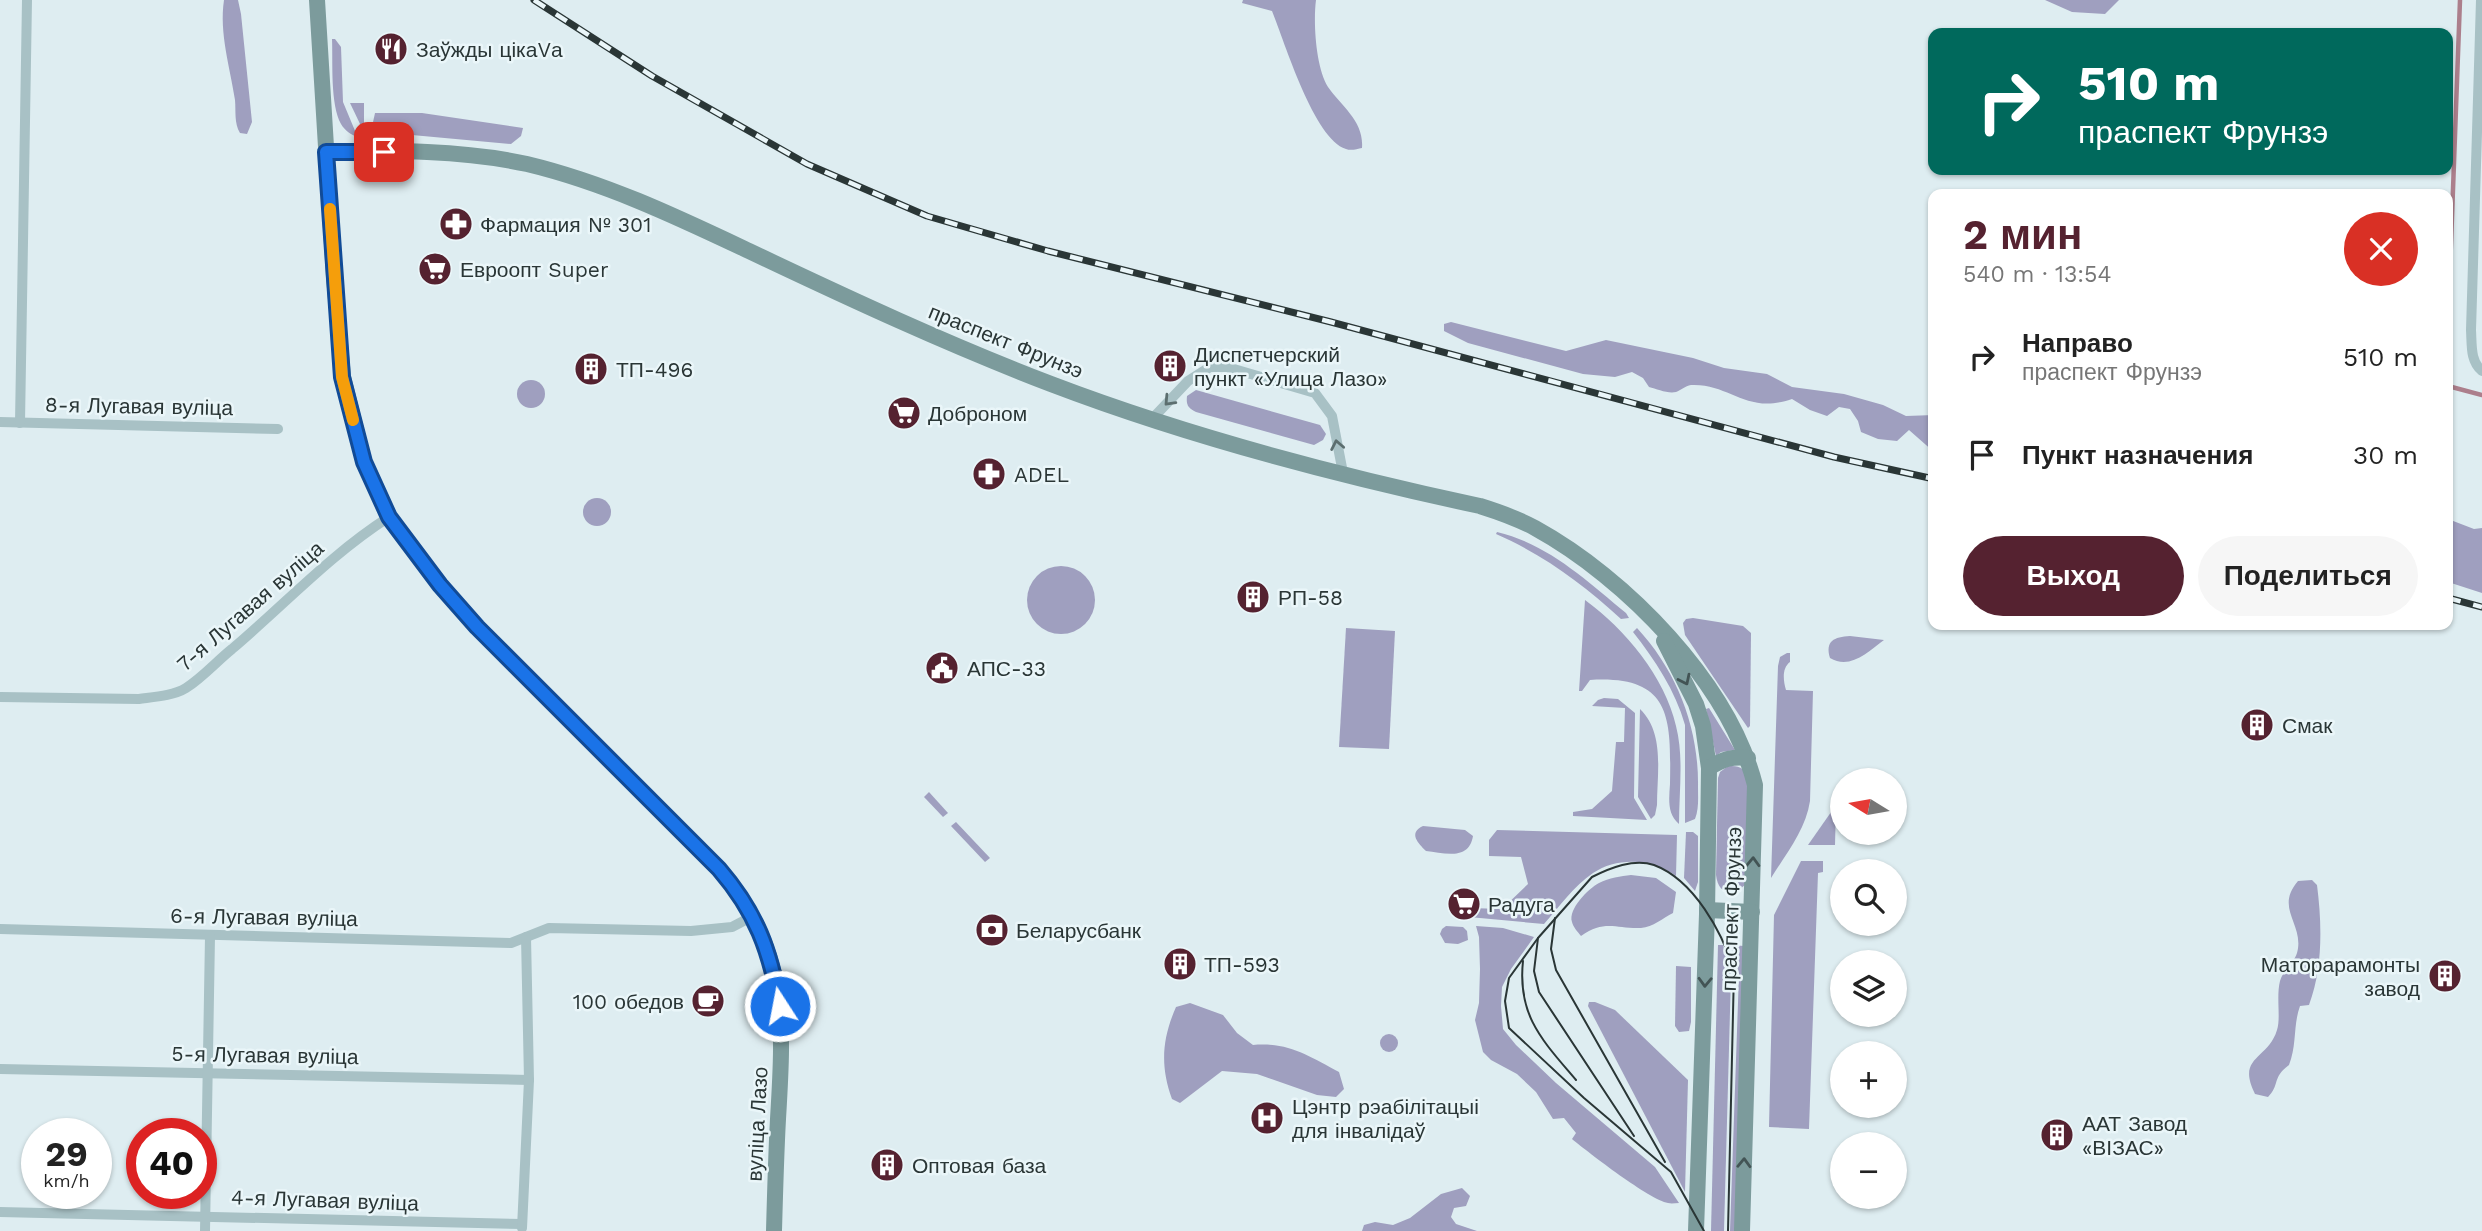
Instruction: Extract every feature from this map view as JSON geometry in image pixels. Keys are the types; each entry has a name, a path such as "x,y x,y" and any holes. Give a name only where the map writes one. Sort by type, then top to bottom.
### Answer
{"main road":[{"name":"вуліца Лазо","path":"317,0 342,377 364,462 389,517 440,585 477,627 719,869 741,895 753,916 775,974 783,1033 774,1231"},
{"name":"праспект Фрунзэ","path":"326,152 469,156 526,164 601,186 708,230 939,338 1051,384 1244,448 1480,506 1515,518 1597,570 1685,653 1722,709 1748,758 1755,785 1742,1231"},
{"name":"праспект Фрунзэ","path":"1651,621 1674,657 1696,704 1703,726 1709,768 1696,1231"},
{"path":"1709,768 1722,759 1736,756 1748,758"},
{"path":"1707,910 1752,912"}],"street":[{"path":"20,423 27,0"},
{"path":"2481,0 2471,330 2472,356 2482,371"},
{"path":"1152,419 1188,381 1210,367 1227,367 1314,393 1332,416 1343,474"},
{"name":"8-я Лугавая вуліца","path":"0,422 278,429"},
{"name":"7-я Лугавая вуліца","path":"0,697 139,699 160,697 185,688 363,533 389,517"},
{"name":"6-я Лугавая вуліца","path":"0,929 511,943 549,928 691,931 732,927 753,916"},
{"path":"205,1231 210,936"},
{"path":"522,1228 529,1080 526,937"},
{"name":"5-я Лугавая вуліца","path":"0,1069 529,1080"},
{"name":"4-я Лугавая вуліца","path":"0,1212 205,1216 522,1228"}],"shaded area":[{"path":"224,0 238,0 241,14 252,122 247,134 240,133 236,121 224,37"},
{"path":"1243,0 1316,0 1315,33 1324,79 1356,122 1362,138 1362,148 1346,149 1334,142 1323,128 1302,88 1272,11 1242,3"},
{"path":"2045,0 2119,0 2105,14 2072,12"},
{"path":"332,39 341,47 343,102 358,138 344,129 337,116"},
{"path":"350,103 364,103 364,126 361,126"},
{"path":"375,113 422,113 523,128 521,136 511,144 412,135 370,136"},
{"path":"1451,322 1566,351 1606,340 1693,358 1724,368 1767,374 1792,387 1844,394 1883,405 1906,416 1928,415 1928,447 1909,430 1897,441 1878,439 1861,432 1850,409 1839,407 1827,416 1792,399 1762,403 1717,389 1691,385 1670,392 1649,387 1643,378 1632,372 1615,377 1583,374 1468,343 1444,331 1444,324"},
{"path":"531,380 541,384 545,394 541,404 531,408 521,404 517,394 521,384"},
{"path":"1196,390 1320,425 1326,434 1323,440 1314,445 1196,412 1188,406 1187,396"},
{"path":"597,498 607,502 611,512 607,522 597,526 587,522 583,512 587,502"},
{"path":"2453,521 2474,529 2482,528 2482,593 2453,584"},
{"path":"1497,532 1550,554 1596,588 1629,618 1621,619 1562,571 1496,534"},
{"path":"1061,566 1074,569 1085,576 1092,587 1095,600 1092,613 1085,624 1074,631 1061,634 1048,631 1037,624 1030,613 1027,600 1030,587 1037,576 1048,569"},
{"path":"1585,600 1615,625 1641,655 1671,708 1680,750 1679,824 1672,816 1670,806 1667,721 1661,705 1652,693 1637,685 1617,680 1590,680 1582,691 1579,691"},
{"path":"1686,619 1743,626 1751,633 1748,728 1685,635 1683,623"},
{"path":"1346,628 1395,631 1389,749 1339,747"},
{"path":"1637,628 1664,663 1690,722 1695,743 1698,803 1695,819 1685,823 1685,725 1664,676 1633,632"},
{"path":"1850,636 1884,640 1852,661 1830,658 1829,648 1832,641"},
{"path":"1790,653 1790,662 1784,674 1786,690 1813,691 1810,801 1800,831 1771,878 1778,666 1780,657"},
{"path":"1604,698 1618,699 1635,713 1634,798 1647,820 1573,816 1573,812 1592,809 1612,791 1616,742 1624,742 1625,708 1592,706"},
{"path":"1709,708 1735,750 1721,752 1716,756 1706,709"},
{"path":"1640,709 1653,730 1658,754 1657,805 1655,815 1651,819 1638,797"},
{"path":"1728,766 1740,768 1749,777 1745,885 1731,892 1723,890 1716,875 1718,778 1720,772"},
{"path":"929,792 948,813 943,817 924,797"},
{"path":"1830,814 1830,845 1808,845"},
{"path":"956,822 990,858 985,862 951,826"},
{"path":"1423,826 1465,830 1473,836 1471,844 1455,854 1426,851 1415,835"},
{"path":"1497,830 1677,835 1676,876 1646,863 1613,864 1586,878 1544,924 1469,917 1470,908 1502,909 1528,884 1521,857 1489,856 1489,840"},
{"path":"1686,832 1693,832 1698,836 1698,882 1695,891 1684,878"},
{"path":"1801,861 1823,861 1823,872 1818,873 1809,1129 1769,1127 1774,915"},
{"path":"1631,875 1656,878 1676,892 1673,913 1645,927 1604,926 1581,936 1572,922 1573,911 1580,900 1599,883"},
{"path":"2312,880 2317,885 2320,915 2319,961 2314,991 2309,1005 2300,1006 2289,1065 2280,1073 2268,1097 2255,1094 2250,1082 2251,1065 2273,1040 2279,1020 2280,981 2297,953 2297,933 2289,908 2291,891 2298,881"},
{"path":"1446,926 1463,927 1467,931 1468,940 1458,944 1445,943 1440,934"},
{"path":"1476,926 1503,928 1534,937 1511,969 1502,987 1503,1029 1556,1083 1655,1167 1679,1203 1668,1203 1648,1194 1572,1139 1576,1133 1564,1118 1553,1119 1536,1092 1517,1074 1491,1060 1483,1052 1475,1020 1479,1003 1480,969"},
{"path":"1718,945 1723,945 1731,975 1724,1231 1711,1231"},
{"path":"1731,945 1744,946 1736,1231 1730,1231 1739,974"},
{"path":"1676,966 1691,967 1689,1031 1679,1032 1675,1026"},
{"path":"1589,1002 1615,1010 1688,1080 1685,1192 1588,1006"},
{"path":"1190,1003 1223,1015 1237,1033 1253,1045 1288,1048 1339,1072 1344,1089 1336,1097 1317,1095 1257,1074 1222,1071 1180,1103 1172,1099 1164,1064 1165,1041 1176,1007"},
{"path":"1389,1034 1395,1037 1398,1043 1395,1049 1389,1052 1383,1049 1380,1043 1383,1037"},
{"path":"1462,1188 1470,1196 1466,1206 1454,1208 1451,1217 1456,1224 1477,1231 1362,1231 1364,1225 1375,1222 1393,1225 1410,1218 1441,1194"}],"waterway":[{"path":"2453,190 2460,0"},
{"path":"2453,387 2482,395"}],"tram line":[{"path":"1704,1231 1671,1172 1584,1098 1509,1028 1505,1001 1509,978 1538,938 1592,877 1622,865 1654,865 1682,882 1714,924 1734,970 1728,1231"},
{"path":"1555,918 1551,949 1556,970 1665,1162"},
{"path":"1538,938 1534,971 1539,992 1634,1136"},
{"path":"1523,961 1522,980 1528,1013 1543,1040 1576,1080"}],"railway":[{"path":"534,0 652,76 807,164 927,216 1048,251 1331,322 1834,457 1928,478"},
{"path":"2453,599 2482,607"}],"slow traffic":[{"path":"330,209 342,377 353,420"}],"place":[{"name":"Заўжды цікаVа","path":"391,49"},
{"name":"Фармация № 301","path":"456,224"},
{"name":"Евроопт Super","path":"435,269"},
{"name":"Диспетчерский пункт «Улица Лазо»","path":"1170,366"},
{"name":"ТП-496","path":"591,369"},
{"name":"Доброном","path":"904,413"},
{"name":"ADEL","path":"989,474"},
{"name":"РП-58","path":"1253,597"},
{"name":"АПС-33","path":"942,668"},
{"name":"Смак","path":"2257,725"},
{"name":"Радуга","path":"1464,904"},
{"name":"Беларусбанк","path":"992,930"},
{"name":"ТП-593","path":"1180,964"},
{"name":"Маторарамонты завод","path":"2445,976"},
{"name":"100 обедов","path":"708,1001"},
{"name":"Цэнтр рэабілітацыі для інвалідаў","path":"1267,1118"},
{"name":"ААТ Завод «ВІЗАС»","path":"2057,1135"},
{"name":"Оптовая база","path":"887,1165"}],"route":[{"path":"384,152 326,152 342,377 364,462 389,517 440,585 477,627 719,869 741,895 753,916 775,974 780,1006"}]}
